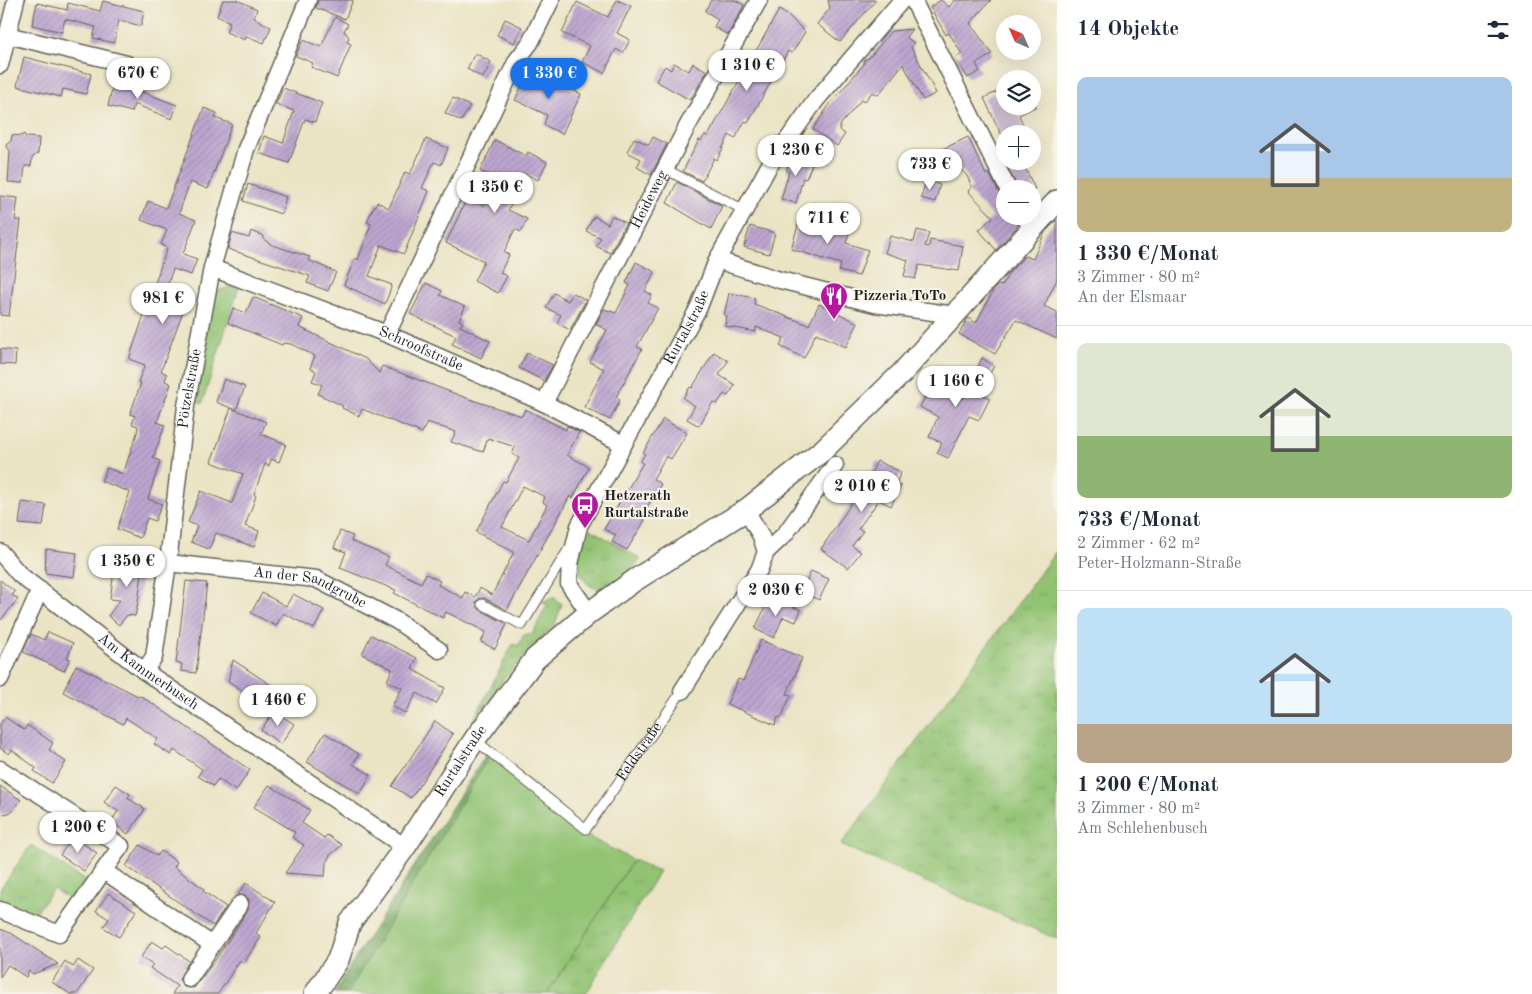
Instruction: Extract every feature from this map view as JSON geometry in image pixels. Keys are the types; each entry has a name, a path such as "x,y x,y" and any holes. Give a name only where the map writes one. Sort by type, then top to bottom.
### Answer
{"street":[{"path":"0,65 16,0"},
{"name":"Pötzelstraße","path":"144,671 154,657 168,563 186,406 212,268 246,149 308,0"},
{"path":"387,334 517,60 530,43 551,0"},
{"name":"Heideweg","path":"544,403 665,169 743,25 759,0"},
{"name":"Rurtalstraße","path":"589,612 569,584 575,539 579,526 699,307 717,260 781,148 816,100 902,0"},
{"path":"913,0 1003,180"},
{"path":"7,35 128,64"},
{"name":"Rurtalstraße","path":"1041,212 1057,201"},
{"name":"Rurtalstraße","path":"315,994 338,960 350,923 405,848 475,739 535,659 589,612 635,580 746,510 823,450 902,373 955,315 1025,225"},
{"path":"717,260 780,280 875,304 955,315"},
{"name":"Schroofstraße","path":"212,268 387,334 544,403 623,444"},
{"name":"Feldstraße","path":"682,690 759,570 766,552 785,534 835,465"},
{"path":"746,510 762,536 766,552"},
{"name":"Am Kammerbusch","path":"0,552 20,574 144,671 405,848"},
{"name":"An der Sandgrube","path":"168,563 316,580 397,621 439,650"},
{"path":"0,679 40,590"},
{"path":"0,769 121,846 59,934 0,910"},
{"path":"104,871 211,944"},
{"path":"189,978 240,904"}],"lane":[{"path":"665,169 744,210"},
{"path":"482,604 522,625 575,539"},
{"name":"Feldstraße","path":"475,739 586,829 682,690"}],"green space":[{"path":"230,287 239,287 202,404 192,397 213,293"},
{"path":"590,529 641,559 621,578 608,587 593,587 588,584 580,572 578,557"},
{"path":"1057,550 1057,939 841,845"},
{"path":"553,597 562,604 555,624 504,678 471,729 471,725 513,644 518,646 524,635 533,633 547,605 542,602"},
{"path":"487,753 491,753 347,994 335,994 343,977"},
{"path":"491,753 534,785 591,838 633,860 547,994 347,994"},
{"path":"31,845 88,883 74,902 53,889 32,918 0,906 0,889"},
{"path":"633,860 659,871 586,994 547,994"}],"building":[{"path":"223,0 237,0 257,9 254,18 271,27 264,43 246,36 245,40 226,32 230,22 217,16"},
{"path":"318,0 353,0 345,19 316,8"},
{"path":"617,0 631,6 617,33 630,40 623,53 616,49 604,73 582,62 590,46 562,33 577,2 608,17"},
{"path":"711,0 735,0 744,5 728,35 714,27 718,19 705,11"},
{"path":"828,0 876,0 840,42 817,24 830,8"},
{"path":"941,0 949,7 955,0 991,0 970,23 992,54 976,64 980,71 968,78 955,58 962,54 949,33 946,35 930,7"},
{"path":"103,1 144,11 141,26 119,20 114,43 93,38 96,27 65,19 62,32 32,25 37,3 67,10 68,3 100,11"},
{"path":"779,10 789,16 805,32 792,53 788,51 748,123 745,121 735,139 729,135 717,160 714,158 702,181 683,171 699,140 701,141 705,135 708,136"},
{"path":"335,17 348,24 344,31 349,37 347,42 351,44 337,78 311,67 313,63 296,56 303,40 321,47"},
{"path":"505,19 522,27 514,43 497,35"},
{"path":"912,29 906,37 914,43 911,47 936,93 923,100 903,64 878,95 872,92 864,102 861,100 841,124 839,130 845,134 837,146 813,129 830,104 864,64 864,60 869,58 891,31"},
{"path":"475,53 491,62 483,78 467,69"},
{"path":"24,57 91,74 86,94 63,89 61,97 17,86"},
{"path":"674,63 689,71 693,63 707,71 690,100 656,81 665,66 671,70"},
{"path":"530,69 581,94 562,134 544,125 547,115 515,100"},
{"path":"114,80 143,87 142,92 177,105 172,119 134,104 132,112 108,106"},
{"path":"283,88 322,103 315,122 305,119 289,163 259,153 264,136 283,143 294,111 276,104"},
{"path":"996,92 996,115 1019,115 1023,125 997,125 984,98"},
{"path":"453,98 470,106 461,121 445,113"},
{"path":"204,108 217,113 215,118 232,124 208,189 190,182 179,213 196,220 183,254 197,259 191,275 173,269 164,295 186,303 161,371 167,374 165,381 171,384 157,422 165,425 153,458 160,461 148,499 162,504 155,521 147,518 140,538 117,529 130,492 101,481 107,468 123,474 137,433 138,426 132,424 135,416 130,414 141,383 138,382 145,365 129,359 167,248 161,245 167,230 141,220 148,201 166,208"},
{"path":"24,134 26,137 39,138 38,153 32,158 31,166 25,166 23,183 8,182 10,151 6,145 11,141 12,135 21,136"},
{"path":"653,137 667,144 651,175 637,167 641,159 627,152 634,138 649,145"},
{"path":"968,137 986,175 989,173 996,187 996,225 1018,225 996,250 979,230 993,217 968,191 972,187 967,176 958,166 949,171 941,155 941,150"},
{"path":"426,139 448,148 441,165 434,162 422,188 429,191 404,254 381,245 369,276 392,285 385,304 344,285 355,258 358,260 371,224 367,222 372,210 377,202 389,208 405,172 410,174"},
{"path":"495,140 526,156 528,152 547,162 538,180 526,174 508,210 527,219 521,232 515,229 504,252 509,255 500,273 507,276 498,293 474,281 484,261 446,243 467,198 484,206 497,179 480,171"},
{"path":"794,153 813,162 806,179 803,178 796,203 781,199 789,172 786,170"},
{"path":"1009,170 1026,170 1031,180 1014,180"},
{"path":"926,180 940,185 935,202 921,198"},
{"path":"677,182 722,206 711,229 667,203"},
{"path":"248,184 286,197 281,214 243,201"},
{"path":"0,196 18,198 15,220 21,220 9,316 0,315"},
{"path":"801,215 835,225 834,229 849,233 846,243 868,250 859,276 839,271 841,264 791,249"},
{"path":"594,216 608,224 612,216 626,223 610,253 596,246 601,238 586,231"},
{"path":"1057,220 1057,279 1044,306 1057,312 1057,339 1016,320 995,354 959,334 968,318 976,323 994,289 999,285 1002,286 1009,273 1025,256 1033,259 1045,232"},
{"path":"750,226 775,233 769,254 744,247"},
{"path":"917,230 929,233 925,246 929,247 930,240 963,246 959,271 919,265 915,279 904,276 908,260 885,253 890,236 914,242"},
{"path":"251,231 264,236 263,239 272,245 310,257 308,260 336,272 328,291 307,283 310,276 228,249 232,233 249,238"},
{"path":"636,262 655,272 645,291 652,295 648,303 658,308 637,347 642,349 616,397 620,400 610,420 584,407 604,369 590,362 607,330 596,324 604,309 616,313 630,285 626,283"},
{"path":"426,283 442,291 440,295 465,307 459,320 463,322 460,326 490,341 481,358 452,344 456,336 410,314"},
{"path":"554,293 568,301 573,293 586,300 570,330 557,323 561,315 546,308"},
{"path":"729,293 755,298 754,304 809,325 819,304 858,323 846,347 816,333 804,358 780,346 784,338 756,327 756,332 725,326 727,316 724,316"},
{"path":"253,297 303,318 299,327 366,359 379,373 382,366 469,399 522,416 525,409 566,430 567,426 579,432 567,455 589,467 573,498 570,496 507,610 484,598 476,602 479,609 507,624 495,649 481,642 486,632 446,612 443,618 394,593 396,590 340,568 346,552 334,548 340,531 353,536 351,541 389,557 385,565 421,583 426,574 440,581 438,585 463,598 465,592 475,597 480,588 492,595 514,552 476,532 503,481 506,482 519,458 512,454 515,447 488,438 483,452 451,442 456,432 427,422 422,433 362,409 359,416 342,408 343,406 318,394 322,385 312,381 316,371 310,368 315,356 291,344 283,343 282,345 228,323 233,308 246,313","holes":["523,486 545,497 543,502 547,505 529,540 502,527"]},
{"path":"0,349 16,351 15,365 0,364"},
{"path":"714,352 728,361 719,375 735,385 728,396 724,394 717,404 713,402 699,426 687,419 695,406 683,398 690,387 692,388"},
{"path":"527,353 553,365 544,381 519,368"},
{"path":"982,358 994,366 986,380 988,381 982,394 990,398 979,420 969,416 948,458 937,453 942,443 929,437 938,417 920,407 932,383 964,398"},
{"path":"224,379 245,387 236,410 216,402"},
{"path":"231,408 266,422 261,434 286,444 279,462 271,459 269,466 265,464 254,494 256,496 245,526 259,531 254,547 216,533 209,549 191,542 197,526 188,522 201,491 232,503 237,490 243,474 211,462"},
{"path":"663,419 687,433 671,459 666,456 653,479 661,484 641,517 645,520 627,550 612,542 616,535 604,529 643,463 640,462 645,454 643,453"},
{"path":"877,461 901,472 896,484 901,486 891,506 879,500 858,529 863,531 852,546 861,552 848,568 821,549 855,498 858,500"},
{"path":"22,502 46,505 43,526 19,524"},
{"path":"46,549 77,553 74,577 45,573"},
{"path":"131,551 145,553 138,602 135,616 127,615 119,625 108,616 120,600 110,599 115,565 129,567"},
{"path":"811,571 829,579 819,600 802,592"},
{"path":"0,580 15,592 12,595 18,599 0,621"},
{"path":"186,581 207,583 196,673 181,671 182,664 176,663"},
{"path":"262,593 286,606 293,594 324,610 314,629 283,613 276,626 251,613"},
{"path":"770,597 801,610 796,622 783,617 774,638 755,629"},
{"path":"48,632 73,643 67,658 70,659 64,671 23,652 31,634 44,640"},
{"path":"371,635 417,658 412,669 445,688 436,704 417,693 405,713 392,706 402,688 387,681 392,669 362,654"},
{"path":"761,640 802,658 787,694 791,695 781,718 778,717 775,725 727,704 738,679 743,681"},
{"path":"233,660 277,689 266,706 228,681"},
{"path":"76,665 141,696 250,770 236,791 218,779 213,786 198,776 202,769 174,750 171,755 154,744 158,739 126,718 123,724 63,692"},
{"path":"274,711 294,724 281,744 261,730"},
{"path":"5,717 24,730 27,725 53,743 49,750 66,762 52,783 34,771 36,768 12,750 9,754 0,748 0,724"},
{"path":"435,721 453,734 411,798 392,786"},
{"path":"325,733 359,754 353,764 371,775 360,794 307,762"},
{"path":"116,785 130,794 128,798 145,809 128,834 111,822 118,811 104,802"},
{"path":"269,785 310,810 302,823 324,838 327,835 342,845 330,855 326,863 325,876 285,873 304,845 292,837 295,832 254,807"},
{"path":"0,786 21,800 12,812 0,815"},
{"path":"73,837 97,853 84,871 60,855"},
{"path":"140,845 157,856 161,851 177,862 174,867 226,907 213,926 126,866"},
{"path":"246,883 275,902 256,933 261,937 244,963 240,960 218,994 172,994 177,986 150,968 153,964 141,957 152,941 163,948 166,945 189,961 179,979 184,987 194,988 214,962 248,910 249,899 238,895"},
{"path":"108,893 136,911 119,937 103,927 109,919 96,911"},
{"path":"0,929 11,933 58,964 33,974 29,971 26,977 8,965 0,977"},
{"path":"78,960 93,970 77,994 70,994 52,982 65,961 73,967"}],"place":[{"name":"Pizzeria ToTo","path":"834,320"},
{"name":"Hetzerath Rurtalstraße","path":"585,529"}]}
